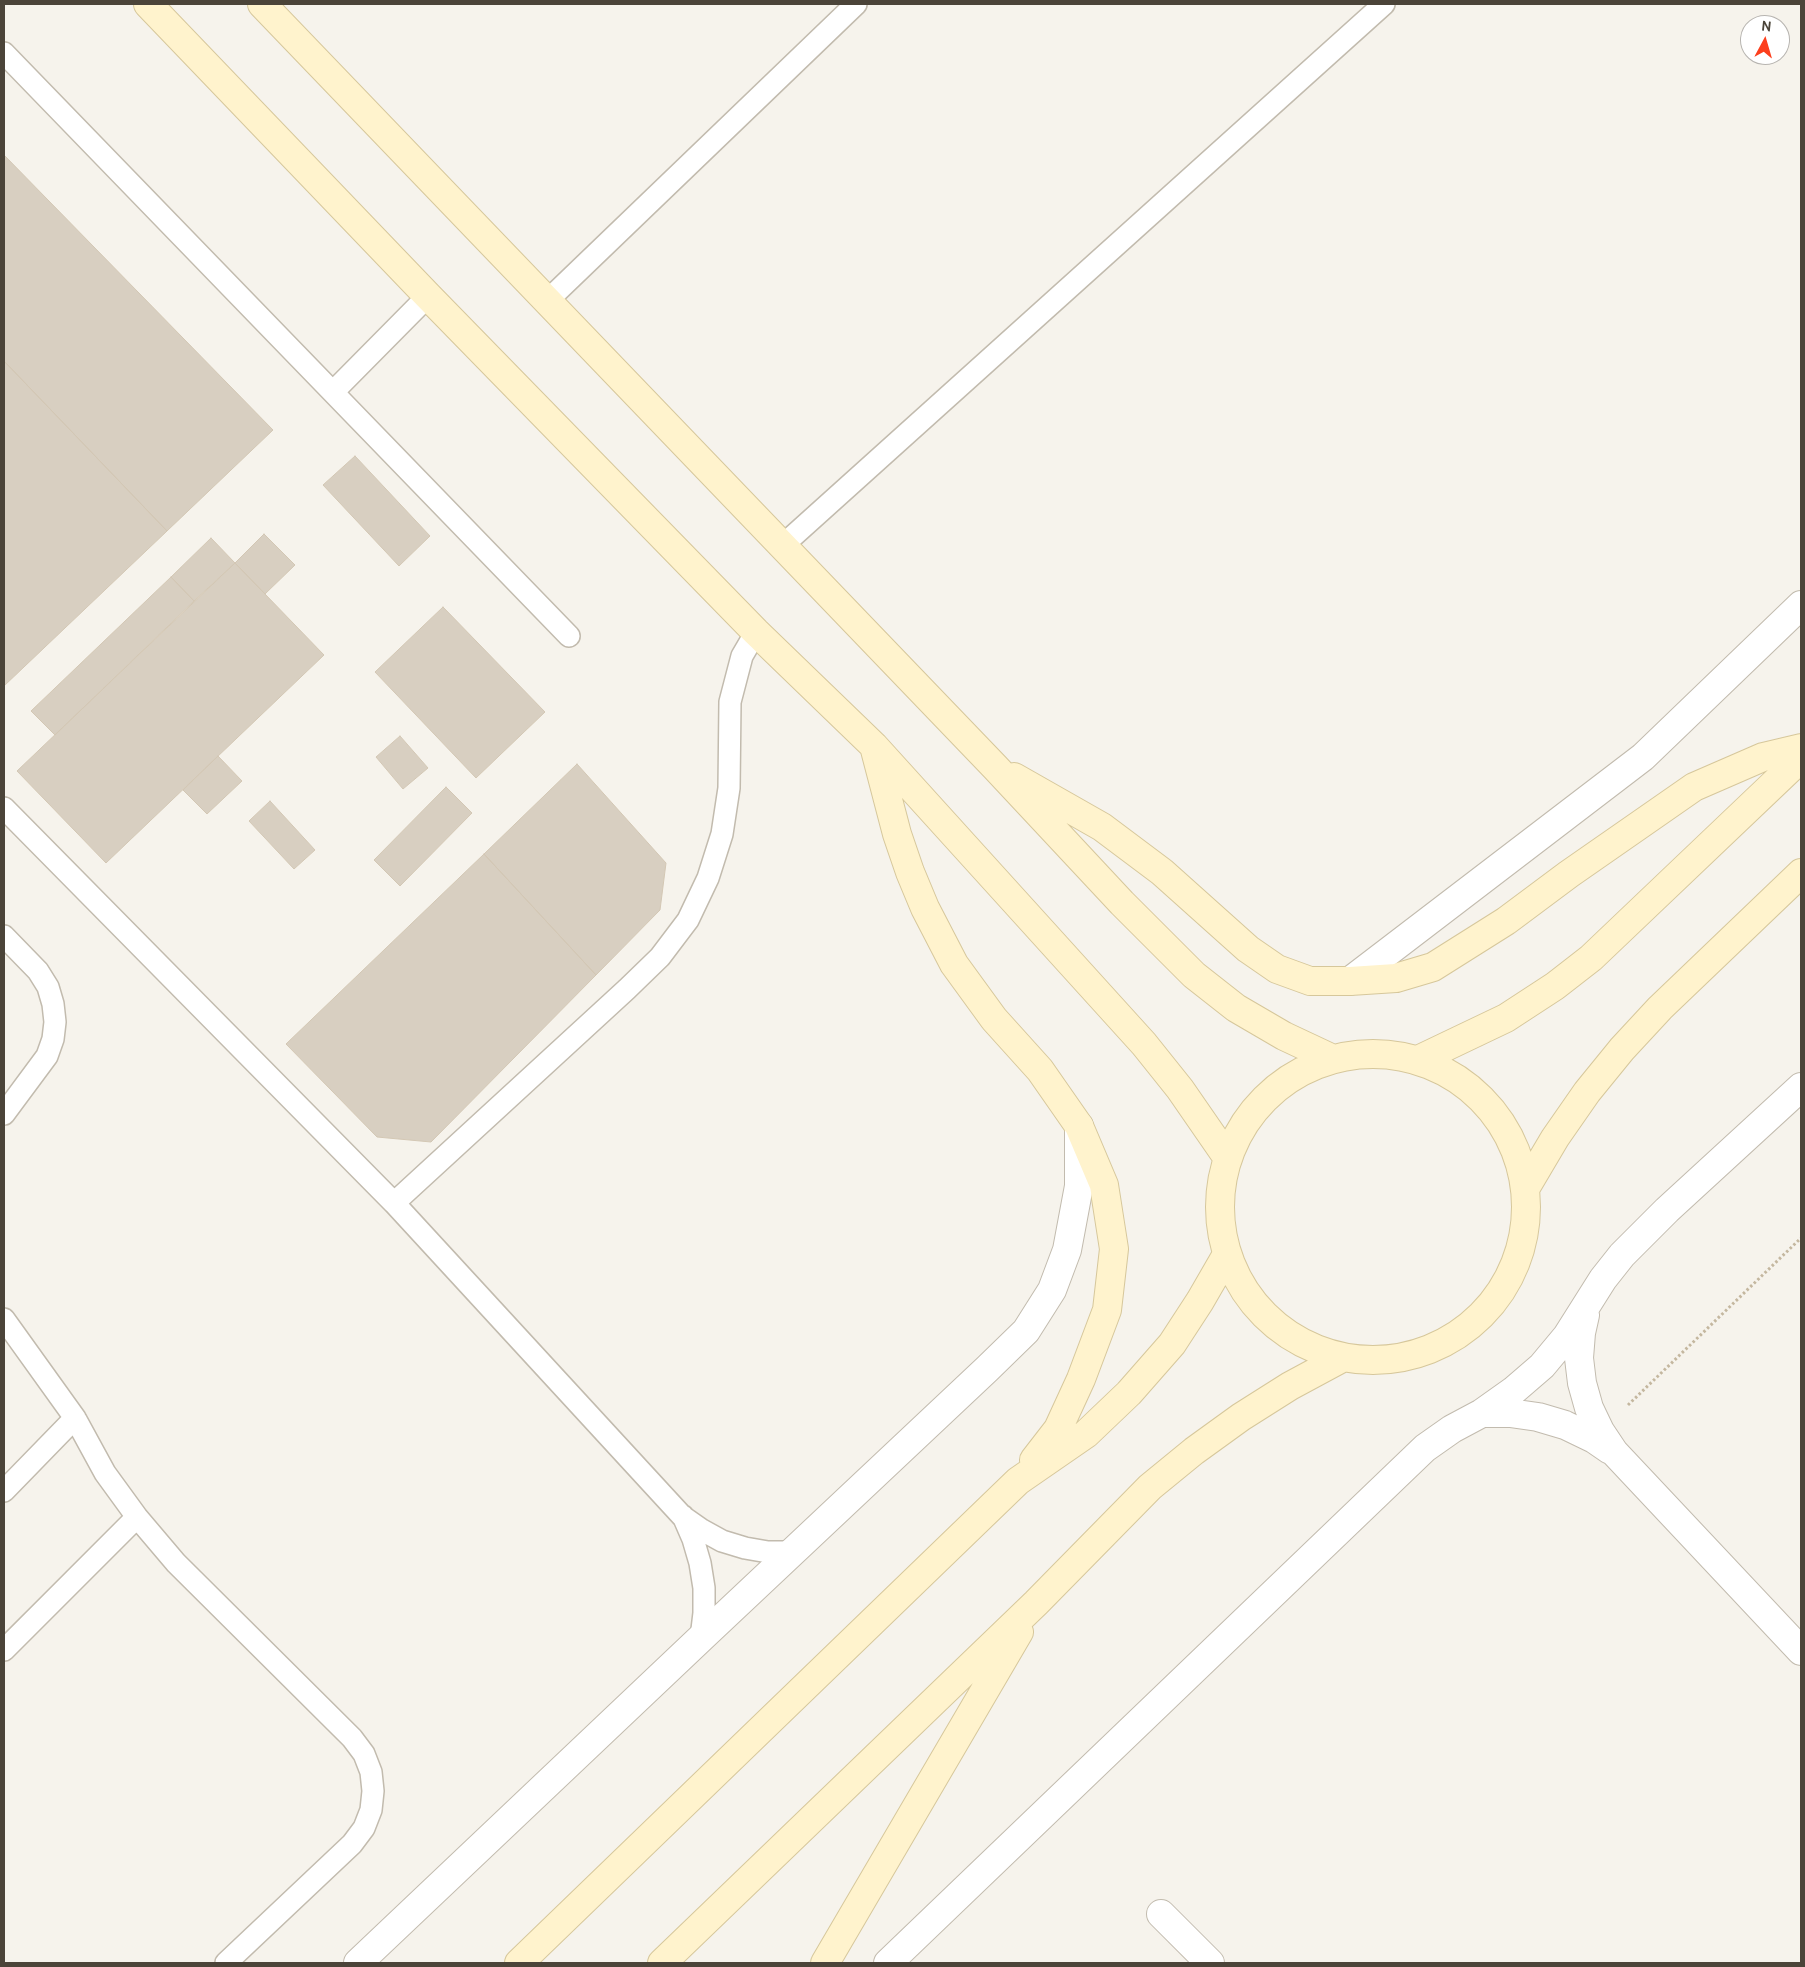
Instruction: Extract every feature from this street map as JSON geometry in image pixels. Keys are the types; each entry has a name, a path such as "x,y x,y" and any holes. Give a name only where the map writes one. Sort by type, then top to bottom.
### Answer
{"main road":[{"path":"148,4 428,296 756,632 874,746 1144,1044 1180,1089 1227,1157"},
{"path":"262,4 546,302 995,767 1122,903 1194,975 1236,1008 1284,1036 1333,1058"},
{"path":"519,1963 1018,1481 1058,1429 1081,1379 1106,1310 1114,1250 1104,1184 1079,1126 1040,1070 994,1019 954,964 925,908 910,872 886,797 874,746"},
{"path":"995,767 1050,796 1102,827 1162,872 1248,949 1277,970 1310,981 1350,981 1396,978 1433,967 1506,921 1569,874 1694,787 1764,757 1801,748"},
{"path":"1418,1060 1506,1018 1555,986 1591,958 1801,758"},
{"path":"1526,1187 1587,1092 1622,1049 1660,1008 1801,873"},
{"path":"1748,924 1801,896"},
{"path":"1362,1054 1390,1055 1418,1060 1458,1079 1491,1108 1514,1144 1526,1187 1525,1235 1509,1281 1479,1320 1438,1347 1391,1360 1342,1358 1304,1346 1271,1323 1245,1293 1226,1256 1218,1207 1227,1157 1243,1123 1267,1094 1298,1073 1333,1058 1362,1054"},
{"path":"1018,1481 1086,1434 1129,1393 1172,1344 1226,1256"},
{"path":"662,1963 1036,1603 1150,1487 1194,1451 1250,1411 1290,1386 1342,1358"},
{"path":"825,1963 1036,1603"}],"street":[{"path":"1350,981 1643,757 1801,606"},
{"path":"888,1963 1425,1448 1482,1413 1513,1391 1542,1366 1567,1336 1603,1279 1622,1255 1642,1234 1801,1086"},
{"path":"358,1963 1026,1330 1052,1290 1067,1250 1079,1186 1079,1126"},
{"path":"1586,1308 1580,1341 1582,1383 1589,1408 1607,1442 1801,1651"},
{"path":"1482,1413 1510,1413 1538,1417 1565,1425 1594,1439 1607,1442"},
{"path":"1161,1914 1210,1963"}],"lane":[{"path":"546,302 856,4"},
{"path":"782,546 1384,4"},
{"path":"4,53 569,636"},
{"path":"333,392 428,296"},
{"path":"394,1203 660,957 688,920 708,878 722,834 729,788 730,702 742,656 756,632"},
{"path":"4,808 394,1203 682,1516 702,1530 730,1544 761,1551 792,1552"},
{"path":"4,936 38,972 48,987 54,1004 56,1022 47,1056 4,1114"},
{"path":"4,1319 75,1418 105,1473 137,1517 176,1563 352,1738 364,1754 371,1772 373,1791 370,1810 364,1828 352,1844 226,1963"},
{"path":"4,1490 75,1418"},
{"path":"682,1516 693,1539 700,1563 704,1588 701,1638"},
{"path":"4,1650 137,1517"}],"path":[{"path":"1607,1442 1801,1238"}],"building":[{"path":"4,155 273,430 167,531 4,361"},
{"path":"4,361 167,531 4,686"},
{"path":"355,456 430,536 399,566 323,485"},
{"path":"264,534 295,565 265,594 235,563"},
{"path":"211,538 235,563 194,601 171,577"},
{"path":"235,563 324,655 106,863 17,771"},
{"path":"171,577 194,601 55,735 31,711"},
{"path":"443,607 545,712 476,778 375,672"},
{"path":"400,736 428,768 403,789 376,757"},
{"path":"218,756 242,781 207,814 183,790"},
{"path":"577,764 666,863 660,910 596,975 484,854"},
{"path":"446,787 472,813 400,886 374,860"},
{"path":"270,801 315,850 294,869 249,821"},
{"path":"484,854 596,975 431,1142 377,1137 286,1044"}]}
